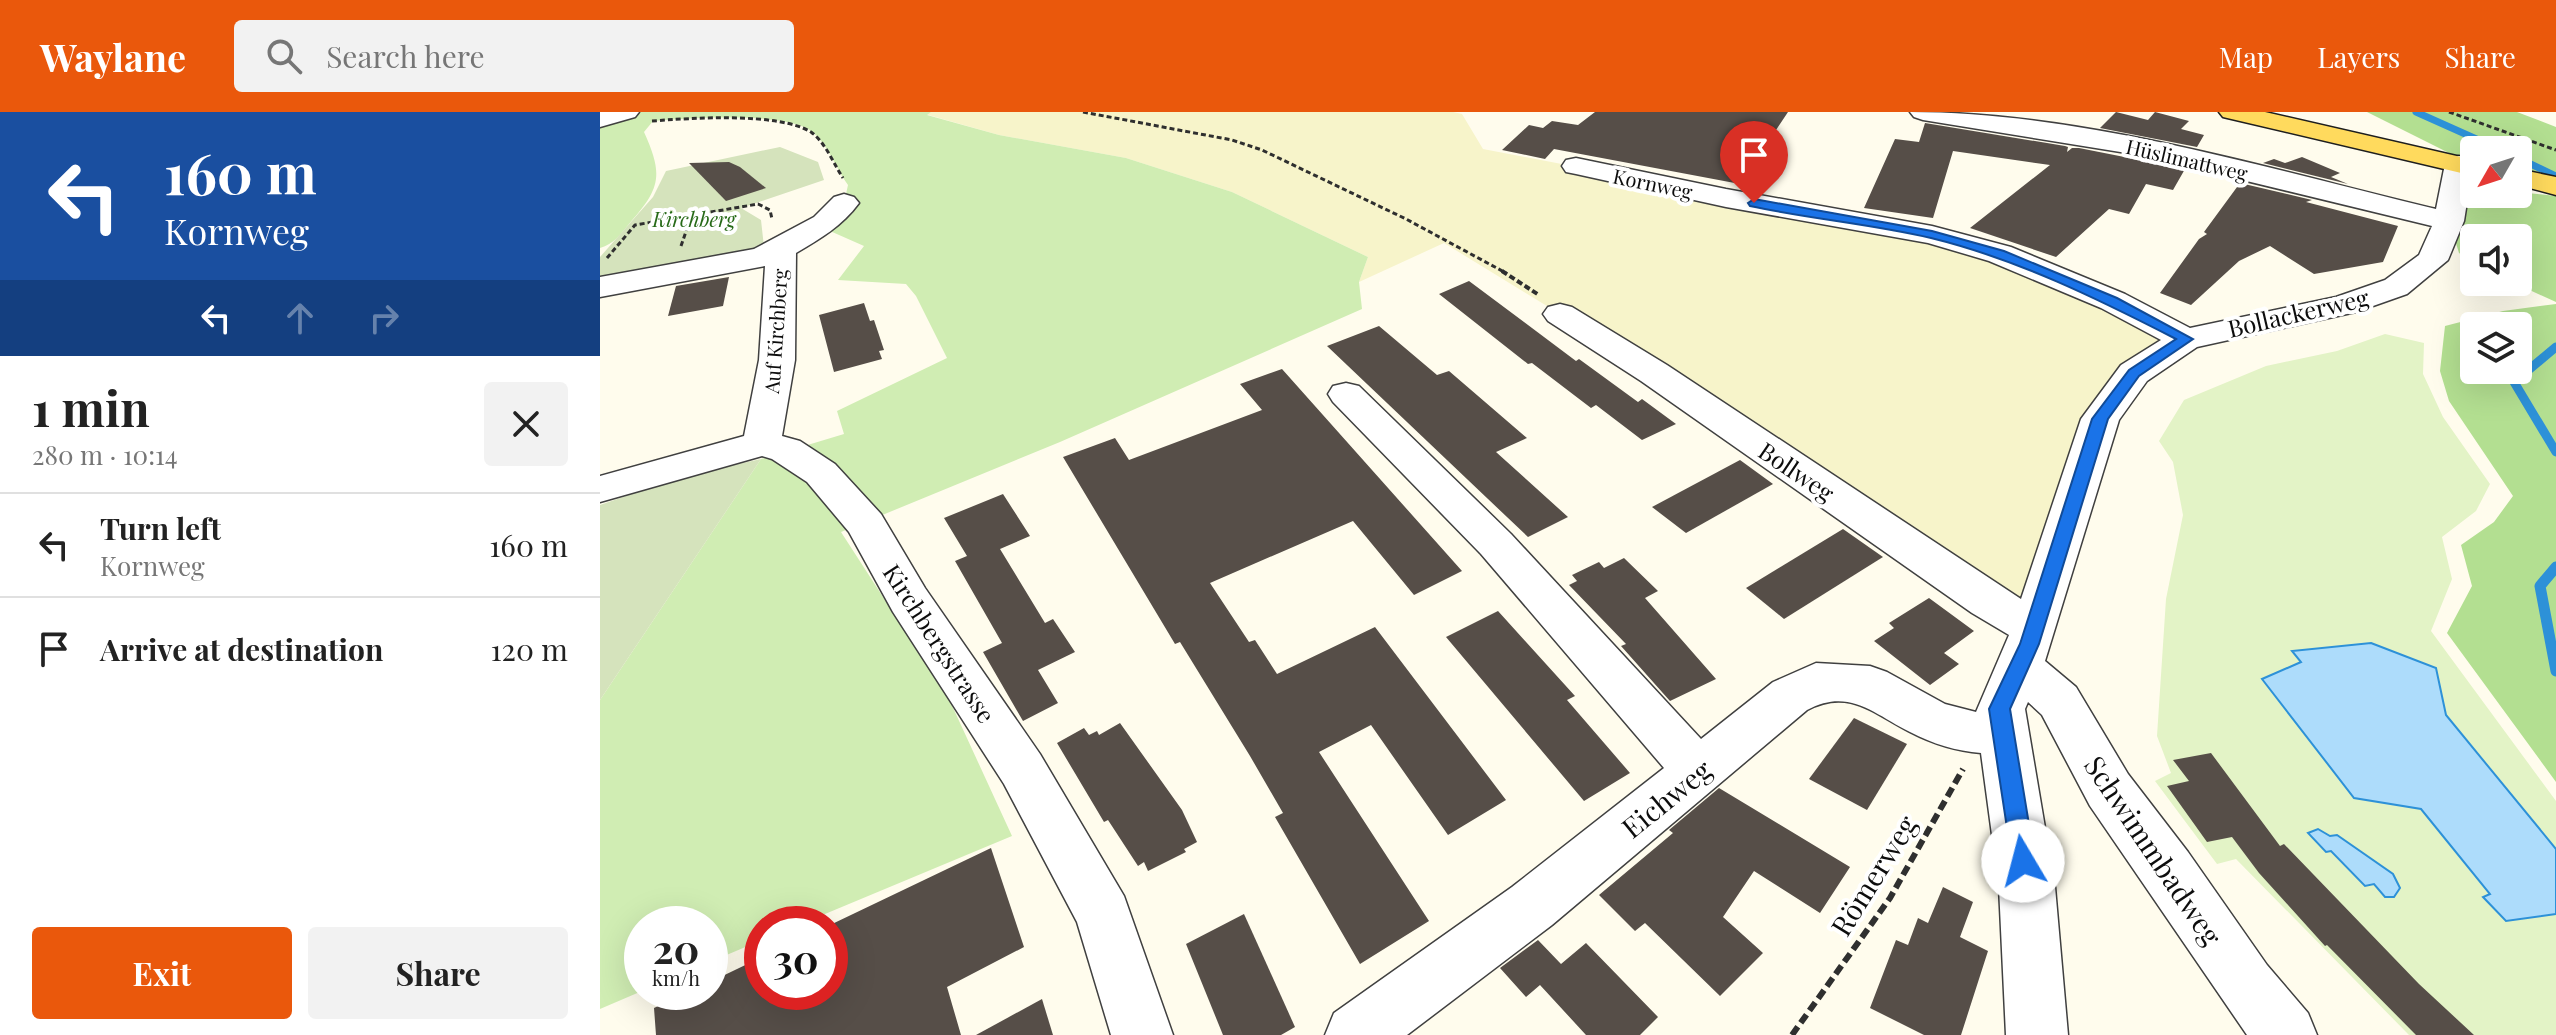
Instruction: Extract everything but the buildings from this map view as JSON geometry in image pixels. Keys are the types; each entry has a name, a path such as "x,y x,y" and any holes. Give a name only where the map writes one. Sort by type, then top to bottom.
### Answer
{"main road":[{"path":"2232,112 2460,165"},
{"path":"2532,180 2556,186"}],"street":[{"name":"Hüslimattweg","path":"1923,112 2139,147 2449,221"},
{"path":"600,119 636,116"},
{"name":"Kornweg","path":"1576,166 1726,198 1932,235 2000,254 2113,301 2186,339"},
{"name":"Bollackerweg","path":"2037,1035 2027,887 1994,735 2000,709 2028,647 2100,419 2134,373 2186,339 2344,305 2396,287 2432,260 2460,185"},
{"name":"Auf Kirchberg","path":"762,443 777,360 781,249 825,223 844,203"},
{"path":"601,275 762,257 781,249"},
{"name":"Bollweg","path":"1560,314 1654,373 1988,601 2028,647"},
{"path":"1346,394 1496,544 1676,745 1696,773"},
{"path":"600,489 762,443"},
{"name":"Kirchbergstrasse","path":"762,443 786,450 821,473 866,524 909,600 1022,769 1104,915 1142,1035"},
{"name":"Schwimmbadweg","path":"2028,647 2109,790 2168,870 2246,986 2286,1035"},
{"name":"Eichweg","path":"1356,1035 1532,906 1790,696 1816,682 1870,685 1927,718 1959,731 1994,735"}],"path":[{"path":"1083,112 1232,140 1262,150 1406,219 1525,283 1560,314"},
{"path":"2449,112 2556,150"},
{"path":"636,116 710,116 786,121 808,129 825,146 848,185 844,203"},
{"path":"601,275 635,225 758,204 770,210 781,249"},
{"name":"Römerweg","path":"1792,1035 1890,898 1994,735"}],"shaded area":[{"path":"1453,112 1462,114 1483,149 1932,235 2186,339 2134,373 2034,628 1560,314 1444,243 1359,282 1368,257 1232,192 1126,158 999,135 925,114"}],"green space":[{"path":"641,112 931,112 927,115 999,135 1126,158 1232,192 1368,257 1359,282 1362,309 1060,442 841,532 949,699 1012,836 844,906 744,906 744,948 728,954 728,906 624,906 624,999 600,1009 600,700 761,459 844,434 837,411 947,358 916,296 906,284 838,280 864,246 830,231 844,203 848,185 820,140 808,129 755,118 653,121 644,132 656,171 653,191 620,235 600,248 600,122"},
{"path":"2367,112 2517,112 2556,127 2556,176 2532,171 2532,136 2460,136 2460,157"},
{"name":"Kirchberg","path":"780,147 818,162 824,180 741,208 761,220 764,247 600,283 600,257 653,197 666,171"},
{"path":"2532,193 2556,196 2556,302 2532,291 2532,224 2460,224 2460,254 2449,221 2453,205 2460,202 2460,208 2532,208"},
{"path":"2556,304 2556,782 2447,633 2472,586 2461,545 2494,522 2513,496 2449,401 2440,371 2445,326 2460,322 2460,384 2532,384 2532,312 2499,312"},
{"path":"2385,334 2424,343 2423,374 2443,417 2490,484 2476,511 2442,537 2452,579 2431,631 2556,801 2556,1035 2409,1035 2236,859 2217,864 2155,781 2171,773 2157,736 2166,599 2183,515 2173,462 2159,441 2184,400 2266,366 2337,351"},
{"path":"761,459 600,700 600,505 684,476"}],"water":[{"path":"2371,643 2436,668 2446,715 2556,849 2556,914 2506,921 2483,897 2490,894 2421,809 2354,798 2262,679 2301,662 2292,651"},
{"path":"2318,829 2330,836 2337,835 2393,874 2400,888 2394,897 2385,897 2374,884 2365,886 2331,851 2326,852 2308,833"}],"waterway":[{"path":"2416,112 2470,136"},
{"path":"2532,165 2556,176"},
{"path":"2556,347 2514,382 2556,452"},
{"path":"2556,567 2540,586 2556,671"}],"route":[{"path":"1754,203 1932,235 2000,254 2113,301 2186,339 2134,373 2100,419 2029,644 2000,709 2023,861"}]}
